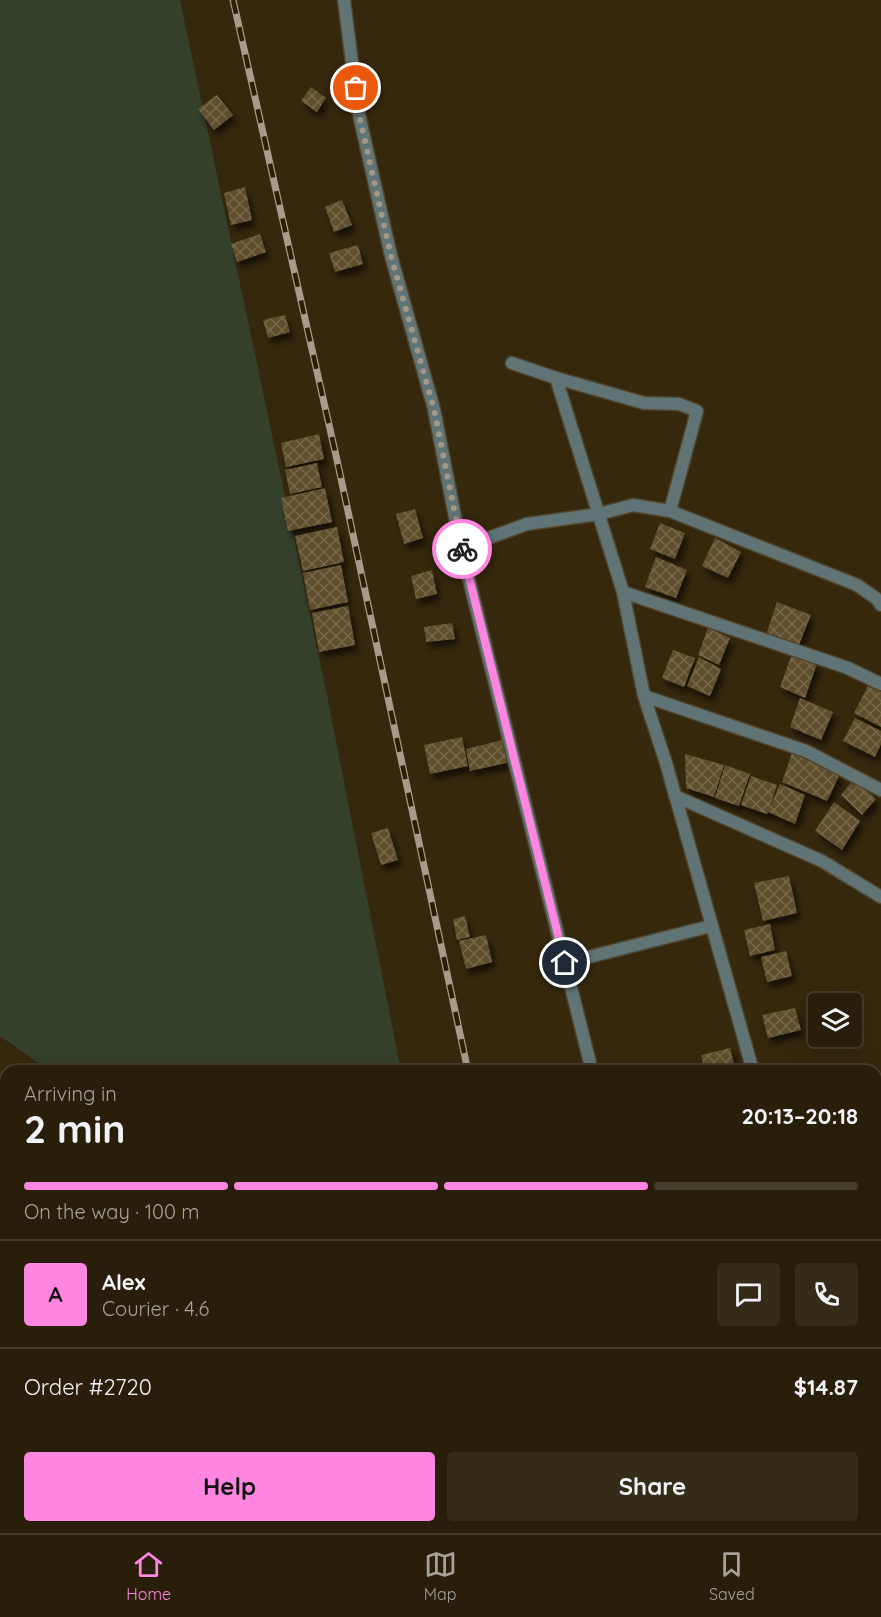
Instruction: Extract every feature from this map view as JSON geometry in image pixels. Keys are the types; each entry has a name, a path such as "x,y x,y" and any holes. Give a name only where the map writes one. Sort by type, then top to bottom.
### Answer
{"street":[{"path":"344,0 361,121 391,256 434,409 461,548 590,1065"},
{"path":"512,363 644,403 679,404 697,411 670,511"},
{"path":"556,378 623,592 644,696 675,796 751,1065"},
{"path":"461,548 527,524 599,514 633,505 670,511 857,585 878,599 881,605"},
{"path":"623,592 848,668 881,684"},
{"path":"644,696 806,751 881,790"},
{"path":"675,796 822,861 881,897"},
{"path":"565,963 711,926"}],"green space":[{"path":"0,0 180,0 326,690 400,1065 41,1065 0,1036"}],"building":[{"path":"311,87 326,98 317,112 301,101"},
{"path":"217,95 233,115 214,130 198,109"},
{"path":"245,187 252,220 231,225 224,193"},
{"path":"342,200 352,225 334,232 325,207"},
{"path":"260,234 266,252 237,262 231,244"},
{"path":"358,245 363,264 335,272 329,253"},
{"path":"285,315 290,332 268,338 263,320"},
{"path":"319,434 324,459 286,467 281,443"},
{"path":"317,463 322,487 290,494 285,470"},
{"path":"325,488 332,522 288,531 281,498"},
{"path":"415,509 423,538 404,544 396,514"},
{"path":"660,523 685,533 675,559 650,549"},
{"path":"337,527 344,562 303,571 295,536"},
{"path":"715,538 741,552 728,578 702,566"},
{"path":"656,557 687,570 676,598 645,587"},
{"path":"341,565 348,602 310,610 303,573"},
{"path":"432,570 437,594 416,599 411,576"},
{"path":"777,602 811,615 798,647 766,635"},
{"path":"348,606 355,645 319,652 312,613"},
{"path":"452,623 455,639 426,642 424,627"},
{"path":"708,628 730,638 719,665 698,655"},
{"path":"673,650 695,658 684,687 662,678"},
{"path":"792,654 817,664 805,698 780,687"},
{"path":"699,657 721,669 710,696 687,686"},
{"path":"868,686 881,692 881,727 854,713"},
{"path":"800,698 833,712 821,740 790,727"},
{"path":"855,718 881,731 881,744 875,757 843,741"},
{"path":"462,737 468,766 430,774 424,745"},
{"path":"507,739 511,762 470,771 466,749"},
{"path":"792,753 840,774 827,801 782,782"},
{"path":"685,754 724,765 714,797 686,788"},
{"path":"725,765 750,774 739,806 715,798"},
{"path":"751,776 777,785 770,807 780,784 805,795 795,824 768,812 767,814 741,805"},
{"path":"854,779 876,799 862,815 841,795"},
{"path":"834,802 860,821 842,850 815,831"},
{"path":"388,828 398,860 381,865 371,833"},
{"path":"789,876 797,913 763,921 754,883"},
{"path":"465,916 470,937 457,940 453,919"},
{"path":"770,924 775,950 750,956 744,930"},
{"path":"486,935 492,962 466,969 459,941"},
{"path":"786,951 792,976 767,982 761,957"},
{"path":"795,1008 801,1030 768,1038 762,1015"},
{"path":"730,1048 734,1065 704,1065 701,1055"}],"railway":[{"path":"233,0 337,460 467,1065"}],"way so far":[{"path":"356,88 358,110 391,256 434,409 462,549"}],"route":[{"path":"462,549 565,963"}]}
